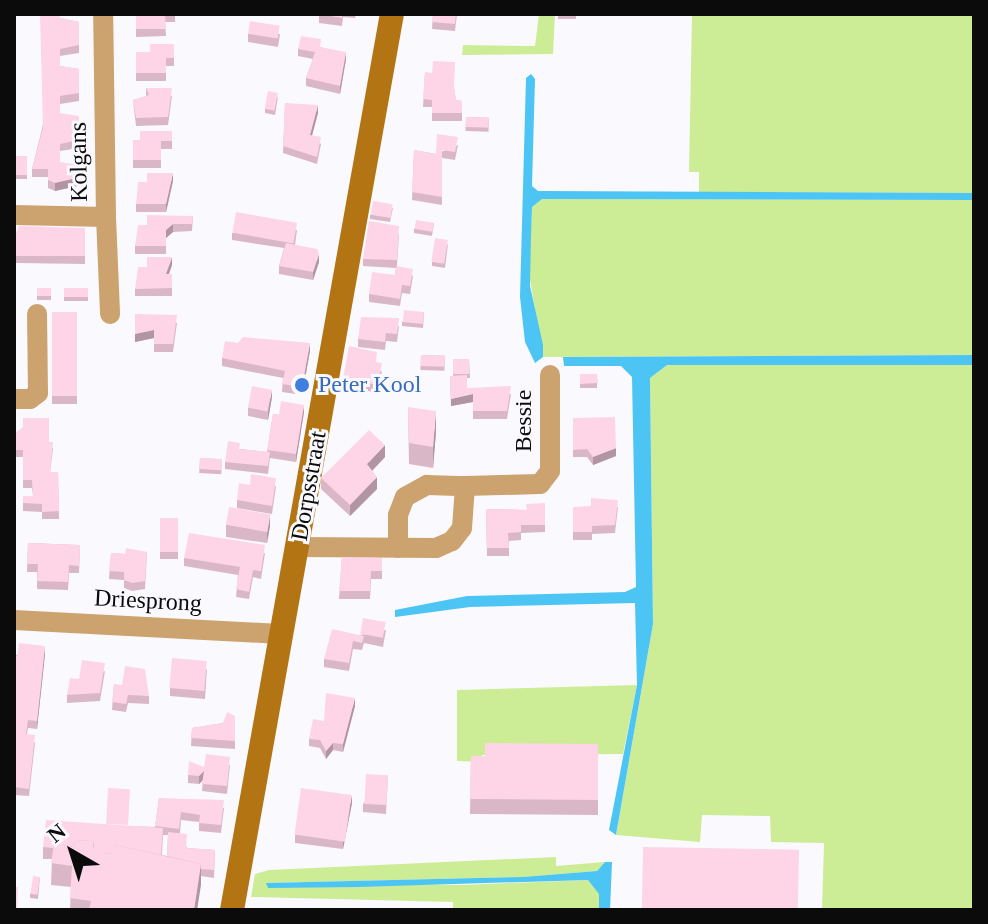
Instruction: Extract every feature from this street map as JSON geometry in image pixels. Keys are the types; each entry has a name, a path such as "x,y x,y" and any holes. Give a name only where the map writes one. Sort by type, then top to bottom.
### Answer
{"street":[{"name":"Kolgans","path":"14,215 106,217 103,14"},
{"name":"Dorpsstraat","path":"232,910 392,14"},
{"path":"106,217 110,314"},
{"path":"14,399 30,399 38,393 37,314"},
{"name":"Bessie","path":"398,548 398,515 412,491 427,485 534,486 547,478 550,375"},
{"path":"298,547 436,548 452,541 464,520 465,486"},
{"name":"Driesprong","path":"14,620 280,634"}],"green space":[{"path":"539,14 555,14 553,54 462,55 463,45 535,46"},
{"path":"692,14 974,14 974,193 699,192 699,172 689,172"},
{"path":"542,199 974,200 974,355 543,357 529,274 532,206"},
{"path":"667,365 974,365 974,910 822,910 824,843 771,842 770,816 702,815 700,842 616,835 653,624 650,378"},
{"path":"637,685 623,754 482,755 482,762 457,761 457,690"},
{"path":"556,857 556,866 605,862 597,871 523,877 267,883 461,885 588,880 600,894 599,910 453,910 453,902 251,897 255,874 269,870"}],"water":[{"path":"531,74 535,79 532,186 538,191 974,193 974,200 542,199 532,207 530,286 543,345 543,357 535,363 525,342 520,297 526,78"},
{"path":"974,355 974,365 667,365 650,378 653,624 616,835 609,830 637,685 635,603 470,607 395,617 395,610 467,596 625,592 636,587 632,377 621,366 564,366 563,357"},
{"path":"605,862 612,862 610,910 599,910 599,894 588,880 268,888 266,883 523,877 597,871"}],"building":[{"path":"40,14 60,14 60,18 79,22 79,45 60,49 60,66 79,69 79,93 60,96 60,113 79,116 79,140 60,144 60,162 79,165 77,178 55,183 48,180 48,169 32,169 43,128"},
{"path":"136,14 175,15 165,15 166,29 136,29"},
{"path":"319,14 342,14 342,18"},
{"path":"433,14 456,14 455,24 432,22"},
{"path":"250,21 280,26 278,39 248,34"},
{"path":"301,36 321,39 320,47 346,52 340,86 306,78 315,52 298,49"},
{"path":"150,44 174,44 174,58 166,58 166,73 136,73 136,52 150,52"},
{"path":"433,61 455,62 454,87 456,100 462,101 462,113 432,113 432,100 423,99 425,72 432,73"},
{"path":"146,88 172,88 168,117 136,118 133,100 149,95"},
{"path":"268,91 278,93 274,111 265,109"},
{"path":"285,103 318,105 310,135 321,137 317,157 283,146"},
{"path":"466,117 489,118 489,128 466,127"},
{"path":"140,131 172,131 172,141 161,141 161,160 133,160 133,140 140,140"},
{"path":"437,134 458,137 455,152 442,150 442,197 412,192 414,150 436,154"},
{"path":"14,156 27,156 27,175 14,175"},
{"path":"147,173 173,173 166,204 136,204 138,182 147,182"},
{"path":"373,201 393,204 391,218 371,215"},
{"path":"236,212 297,223 293,243 232,233"},
{"path":"147,215 193,216 192,224 173,224 166,230 166,246 135,246 138,225 147,225"},
{"path":"416,220 434,223 432,232 415,229"},
{"path":"369,221 399,226 397,260 363,259"},
{"path":"19,226 85,228 85,256 16,256 14,233"},
{"path":"435,238 448,240 444,264 431,262"},
{"path":"286,243 317,249 319,254 313,272 279,266"},
{"path":"147,257 172,257 166,274 172,274 172,288 135,289 138,267 147,267"},
{"path":"396,266 413,269 410,286 402,285 400,299 369,294 372,272 395,275"},
{"path":"37,288 51,288 51,296 37,296"},
{"path":"64,288 88,288 88,297 64,297"},
{"path":"404,310 424,312 423,324 403,322"},
{"path":"52,312 77,312 77,396 52,396"},
{"path":"135,314 177,315 173,344 154,344 154,330 135,334"},
{"path":"361,317 399,318 397,334 386,333 385,342 358,339"},
{"path":"243,337 310,343 302,387 282,384 285,371 222,358 225,341 238,343"},
{"path":"349,346 377,352 376,362 382,363 378,385 343,378"},
{"path":"421,355 445,356 445,367 421,366"},
{"path":"453,359 469,359 469,374 453,374"},
{"path":"580,374 597,374 598,383 580,384"},
{"path":"467,375 467,388 511,386 507,411 473,411 473,394 451,399 450,376"},
{"path":"252,386 272,390 267,411 248,408"},
{"path":"281,401 304,405 296,454 267,450 273,414 279,415"},
{"path":"408,407 436,411 433,447 409,443"},
{"path":"615,417 616,448 593,457 587,449 573,450 573,418"},
{"path":"23,418 49,418 49,442 53,442 50,472 58,472 59,511 42,512 42,504 23,503 23,496 33,496 32,480 23,480 23,450 14,450 14,434 23,427"},
{"path":"369,430 385,445 367,464 377,477 350,505 321,478"},
{"path":"228,441 240,443 239,449 270,452 268,466 225,462"},
{"path":"200,458 222,459 221,470 199,469"},
{"path":"251,474 276,478 272,506 237,500 239,483 250,485"},
{"path":"591,498 618,500 615,525 592,526 592,532 573,532 573,507 591,506"},
{"path":"545,503 545,525 521,525 521,532 508,533 509,548 487,548 486,509 527,510 526,504"},
{"path":"229,507 270,514 267,532 226,525"},
{"path":"160,518 178,518 178,552 160,552"},
{"path":"189,533 265,545 261,571 253,570 249,592 236,589 240,567 184,558"},
{"path":"28,543 80,545 79,566 69,565 68,582 37,581 38,564 27,564"},
{"path":"126,548 147,552 145,581 132,583 124,580 124,572 109,571 111,553 125,554"},
{"path":"342,557 382,558 382,571 371,571 370,591 339,591"},
{"path":"363,618 386,622 383,638 360,634"},
{"path":"332,629 364,636 362,643 353,641 349,663 324,659"},
{"path":"19,643 45,646 37,721 28,720 26,734 35,735 29,789 14,787 14,655 17,656"},
{"path":"172,658 207,661 204,691 169,688"},
{"path":"82,660 105,663 100,693 67,695 70,678 79,679"},
{"path":"125,666 145,669 149,696 128,695 126,704 112,702 114,684 122,685"},
{"path":"326,693 355,698 343,744 333,743 326,751 320,740 309,739 313,719 324,721"},
{"path":"227,712 235,716 235,741 191,738 192,728 223,723"},
{"path":"485,743 598,744 598,800 470,799 471,756 485,756"},
{"path":"206,754 230,757 227,786 202,784 204,771 199,776 188,775 189,761 204,767"},
{"path":"366,774 388,775 386,805 364,804"},
{"path":"108,788 130,789 128,825 106,824"},
{"path":"301,788 352,795 345,842 294,835"},
{"path":"159,798 224,800 221,825 199,823 200,815 181,812 179,829 155,826"},
{"path":"46,820 163,828 161,855 115,845 114,854 105,853 94,848 94,841 75,840 74,847 54,844 53,848 43,847"},
{"path":"168,832 187,834 186,848 215,850 214,870 201,869 201,864 167,856"},
{"path":"75,840 94,841 93,847 105,853 113,854 115,845 201,864 194,910 89,910 91,901 70,898 72,866 51,863 54,844 74,847"},
{"path":"643,847 799,850 798,910 642,910"},
{"path":"33,876 40,877 37,895 30,894"},
{"path":"14,887 18,887 17,910 14,910"}],"place":[{"name":"Peter Kool","path":"302,385"}]}
